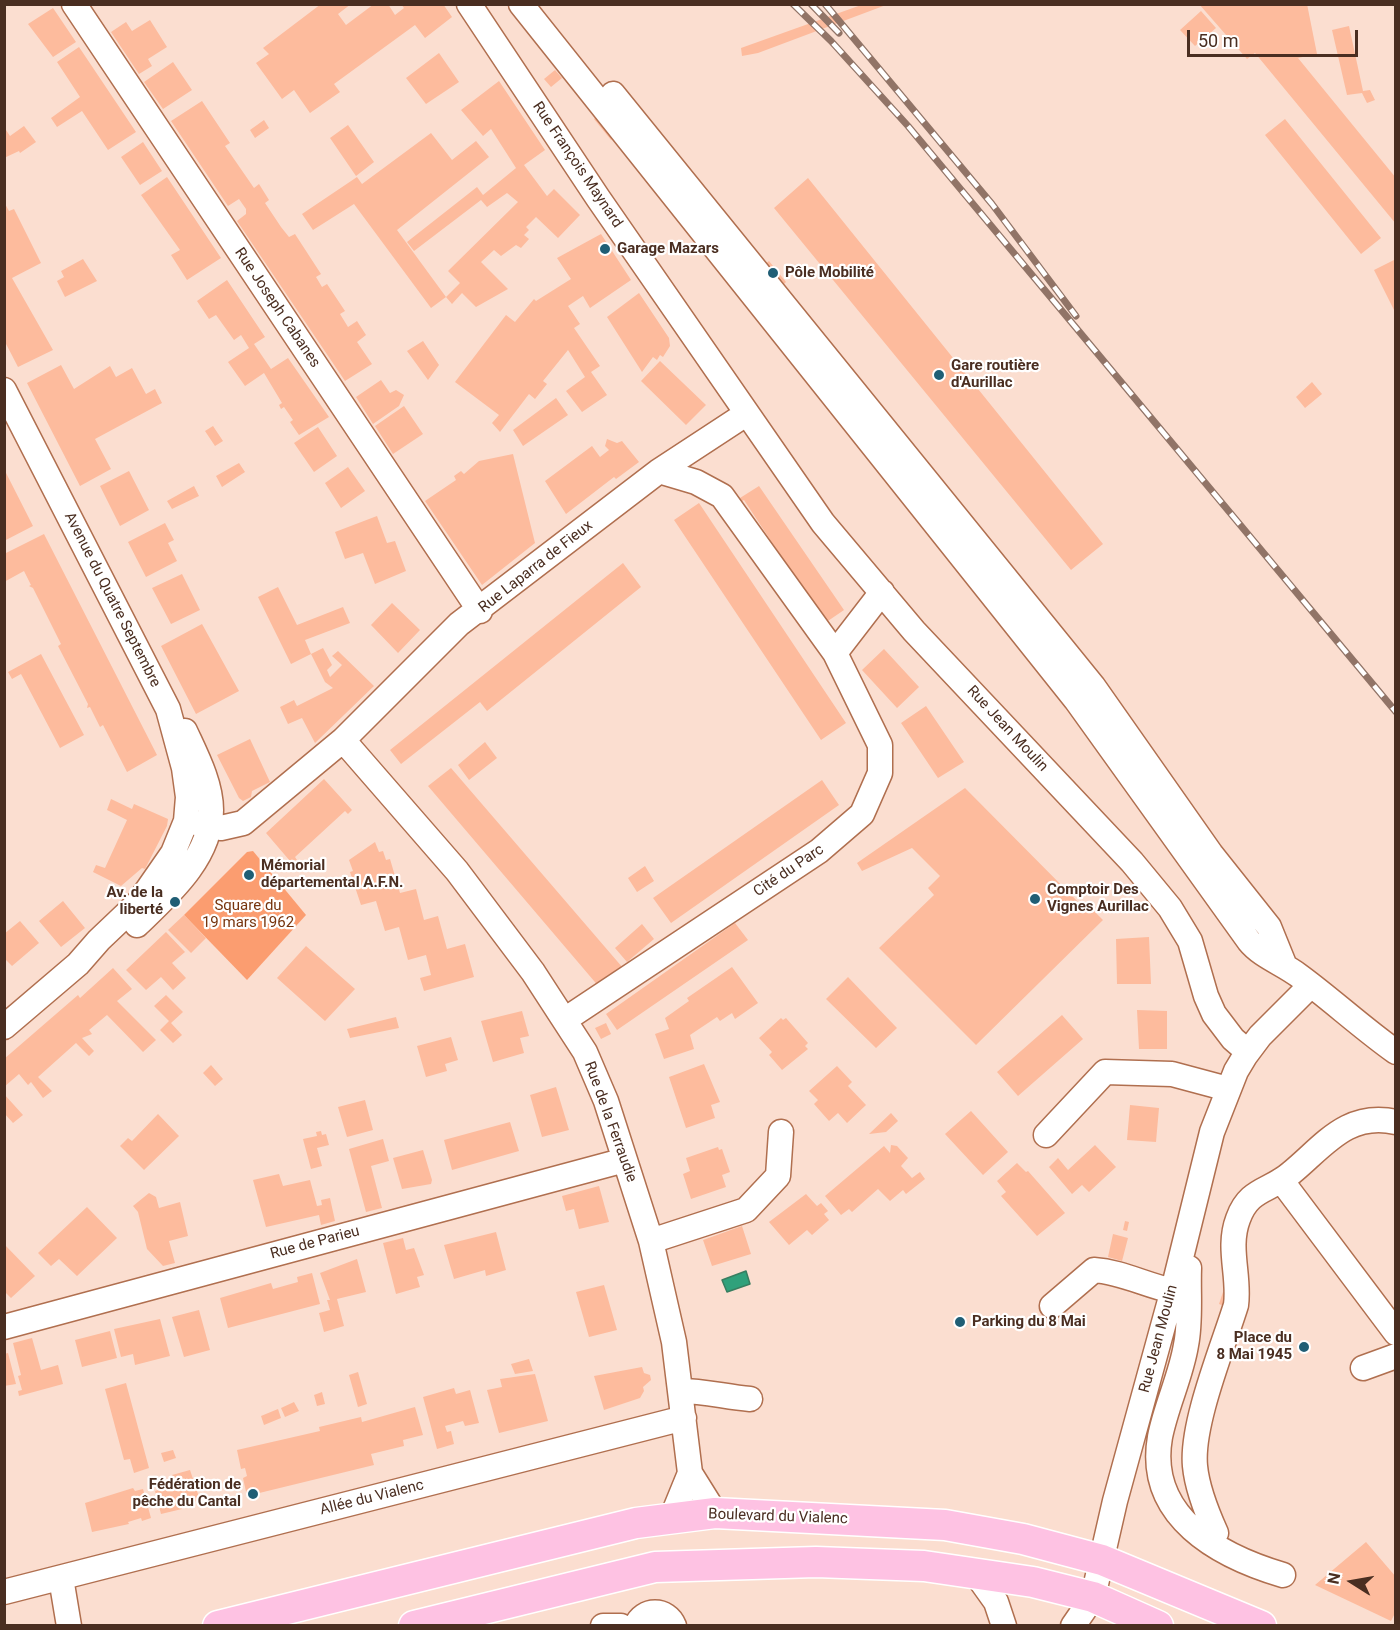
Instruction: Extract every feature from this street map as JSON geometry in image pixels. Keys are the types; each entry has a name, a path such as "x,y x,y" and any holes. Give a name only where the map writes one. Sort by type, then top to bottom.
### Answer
{"main road":[{"name":"Boulevard du Vialenc","path":"218,1626 540,1546 672,1517 715,1513 945,1526 1023,1539 1102,1560 1261,1626"},
{"path":"414,1626 655,1567 816,1562 924,1566 1033,1582 1093,1598 1158,1626"}],"street":[{"name":"Rue Joseph Cabanes","path":"74,4 480,610"},
{"name":"Rue François Maynard","path":"469,4 746,414"},
{"path":"521,4 1076,700 1256,950 1284,964 1395,1052"},
{"path":"538,4 724,229 1093,686 1211,854 1269,927 1284,964"},
{"name":"Avenue du Quatre Septembre","path":"4,390 168,709 184,768 188,797 197,824"},
{"name":"Rue Laparra de Fieux","path":"165,897 243,823 343,740 459,624 659,471 746,414"},
{"name":"Rue Jean Moulin","path":"746,414 823,523 915,631 1132,862 1170,908 1190,941 1206,996 1214,1014 1233,1039 1248,1052"},
{"name":"Cité du Parc","path":"566,1019 819,851 862,814 880,774 880,745 835,653 722,496 696,482 659,471"},
{"path":"835,653 882,592"},
{"name":"Rue de la Ferraudie","path":"343,740 458,871 566,1019 585,1052 606,1101 651,1241 674,1342 692,1391 684,1418 690,1473 715,1513"},
{"path":"197,824 221,828 243,823"},
{"path":"78,964 107,950 165,897 187,873 197,824"},
{"path":"4,1028 78,964 99,939 139,902 160,875 173,853 197,824"},
{"name":"Rue Jean Moulin","path":"1073,1626 1093,1598 1115,1501 1173,1291 1212,1132 1228,1089 1248,1052 1311,985"},
{"path":"1046,1135 1105,1072 1172,1074 1228,1089"},
{"path":"1216,1546 1216,1533 1207,1512 1195,1467 1196,1440 1236,1305 1239,1284 1232,1247 1237,1221 1244,1204 1257,1191 1281,1180 1316,1148 1349,1125 1378,1118 1395,1122"},
{"path":"651,1241 746,1210 778,1176 781,1132"},
{"name":"Rue de Parieu","path":"4,1326 625,1160"},
{"path":"1281,1180 1395,1333"},
{"path":"1190,1220 1186,1344 1160,1438 1159,1457 1164,1489 1180,1518 1216,1546 1255,1567 1283,1575"},
{"path":"1061,1306 1090,1289 1102,1285 1128,1287 1146,1285 1173,1291"},
{"path":"1363,1368 1395,1356"},
{"path":"692,1391 713,1396 750,1392"},
{"name":"Allée du Vialenc","path":"4,1592 684,1418"},
{"name":"Rue de la Ferraudie","path":"672,1517 690,1473"},
{"path":"976,1574 996,1602 1004,1626"},
{"path":"61,1578 69,1626"},
{"path":"636,1626 643,1616 655,1612 668,1616 674,1626"},
{"path":"603,1626 621,1626"}],"green space":[{"name":"Square du 19 mars 1962","path":"253,851 306,915 247,980 184,915 247,852"}],"shaded area":[{"path":"746,1271 750,1284 727,1292 722,1280"}],"building":[{"path":"321,4 351,4 338,14 346,25 374,4 388,4 395,15 404,8 401,4 443,4 452,17 425,38 415,25 334,84 340,92 310,113 294,90 282,99 256,63 269,54 263,48"},
{"path":"864,4 886,5 758,53 742,56 741,48"},
{"path":"1199,4 1307,4 1317,54 1298,58 1396,178 1396,224 1255,53 1247,59"},
{"path":"53,8 76,42 53,57 28,24"},
{"path":"1201,11 1216,28 1195,46 1180,30"},
{"path":"150,20 167,47 148,59 152,66 139,74 111,32 126,22 132,31"},
{"path":"1349,26 1363,91 1370,90 1375,100 1367,103 1362,93 1347,95 1332,30"},
{"path":"79,47 136,132 108,150 82,111 57,127 51,118 80,97 57,62"},
{"path":"439,53 459,82 426,104 406,78"},
{"path":"173,62 192,90 163,109 144,82"},
{"path":"555,70 562,78 551,87 544,79"},
{"path":"499,81 545,150 524,165 547,196 554,189 580,215 558,238 536,217 526,227 529,230 524,235 529,239 521,248 516,245 501,256 494,250 481,262 508,289 476,307 462,293 452,304 446,297 460,283 448,271 518,202 507,193 487,207 481,200 414,251 407,242 477,187 483,195 516,168 491,129 483,136 461,110"},
{"path":"202,101 230,143 225,146 254,188 259,184 269,200 265,203 281,227 289,237 295,234 321,274 316,277 322,287 327,284 345,311 340,314 348,327 357,321 366,335 357,342 372,364 345,381 237,221 246,214 246,209 239,199 228,206 171,121"},
{"path":"598,115 615,137 611,140 594,119"},
{"path":"1285,119 1381,238 1361,254 1265,135"},
{"path":"264,120 269,128 255,138 250,130"},
{"path":"348,125 374,162 356,176 330,138"},
{"path":"24,126 36,142 20,153 19,151 4,158 4,127 10,136"},
{"path":"431,133 452,160 476,141 489,157 397,230 446,297 431,308 354,204 313,230 302,214 357,177 362,184"},
{"path":"143,142 162,171 140,185 121,157"},
{"path":"167,177 221,258 187,280 171,255 180,250 141,195"},
{"path":"808,178 1103,544 1071,570 774,208"},
{"path":"4,202 9,211 14,209 41,263 12,278 53,350 18,367 4,340"},
{"path":"601,234 631,280 590,308 583,296 568,306 580,324 574,328 600,366 591,372 607,395 582,412 566,391 585,377 568,350 543,381 547,384 535,399 529,394 500,432 492,423 499,415 455,382 506,315 515,322 534,299 536,301 571,279 557,258"},
{"path":"83,259 97,281 65,297 57,281 64,277 61,271"},
{"path":"1396,259 1396,314 1374,270"},
{"path":"769,261 786,282 782,286 764,265"},
{"path":"227,280 265,337 254,344 271,369 288,358 329,417 299,435 284,407 281,409 279,405 282,403 264,373 245,386 228,362 249,348 241,335 234,340 216,315 209,319 197,301"},
{"path":"639,293 669,338 670,346 663,357 660,355 657,360 653,357 642,372 607,317"},
{"path":"423,341 439,365 428,380 407,351"},
{"path":"660,361 706,405 686,425 641,381"},
{"path":"61,365 74,389 110,366 116,377 132,368 146,394 155,389 162,403 95,439 111,469 80,486 27,383"},
{"path":"381,380 390,393 396,390 404,395 399,406 373,424 356,397"},
{"path":"1312,382 1322,394 1305,408 1296,397"},
{"path":"556,398 568,415 523,446 513,430"},
{"path":"404,406 423,434 393,454 375,426"},
{"path":"213,426 223,441 215,446 205,431"},
{"path":"318,427 337,456 314,472 294,443"},
{"path":"607,439 617,443 622,441 639,462 616,479 614,477 566,514 545,481 592,446 600,457 609,450 605,446"},
{"path":"513,454 535,543 482,585 425,501 456,480 454,476 461,471 464,474 479,461"},
{"path":"239,463 245,472 222,487 216,476"},
{"path":"348,467 365,491 341,508 325,483"},
{"path":"4,469 33,526 4,541"},
{"path":"129,471 149,510 120,526 100,486"},
{"path":"194,486 199,496 172,509 167,501"},
{"path":"759,486 844,610 825,623 744,500 740,498"},
{"path":"699,503 846,723 821,740 674,520"},
{"path":"377,516 387,543 395,541 406,571 375,584 363,553 345,559 335,532"},
{"path":"165,523 174,540 168,543 177,561 146,577 128,542"},
{"path":"44,534 157,755 127,772 103,725 100,727 90,707 87,708 88,704 58,646 61,644 33,588 29,586 31,585 24,571 4,582 4,554"},
{"path":"623,563 641,587 487,711 480,702 401,764 390,750"},
{"path":"182,574 200,610 171,624 152,588"},
{"path":"278,587 297,625 343,607 350,623 305,640 311,654 291,664 258,597"},
{"path":"392,603 420,630 398,653 371,625"},
{"path":"202,624 239,691 196,714 161,646"},
{"path":"323,648 332,665 327,670 330,677 342,665 332,656 338,651 374,686 315,743 302,718 288,724 280,707 294,700 297,706 333,688 325,682 311,654"},
{"path":"884,649 919,687 897,708 862,670"},
{"path":"41,654 84,735 60,748 21,674 12,679 8,672"},
{"path":"926,706 964,762 938,778 901,723"},
{"path":"250,739 270,782 252,791 251,797 243,801 239,798 217,755"},
{"path":"485,742 497,758 469,780 458,765"},
{"path":"451,768 623,968 600,988 428,786"},
{"path":"324,779 352,810 348,814 345,811 295,857 297,860 290,861 266,833"},
{"path":"822,780 839,805 671,923 653,898"},
{"path":"965,788 1089,913 1093,910 1103,920 976,1045 879,948 934,895 928,888 940,876 912,848 862,871 857,863"},
{"path":"111,799 132,809 134,804 168,819 167,826 145,869 142,868 121,886 93,872 96,865 105,868 127,820 107,810"},
{"path":"375,842 379,852 383,851 386,860 390,859 400,893 416,889 424,920 438,916 447,949 465,944 474,977 424,991 420,978 431,975 426,955 408,960 399,927 385,931 376,901 361,905 350,872 353,871 349,860"},
{"path":"645,866 654,881 637,892 628,878"},
{"path":"63,901 85,928 61,947 39,921"},
{"path":"184,915 206,938 191,953 168,930"},
{"path":"20,921 39,943 12,966 4,958 4,934"},
{"path":"735,923 748,940 617,1030 606,1014"},
{"path":"642,924 654,939 627,962 615,948"},
{"path":"166,932 185,952 172,963 186,978 173,990 161,977 146,990 126,970"},
{"path":"1149,937 1151,984 1117,984 1116,939"},
{"path":"306,946 355,989 325,1021 277,978"},
{"path":"732,967 758,1003 735,1019 732,1013 720,1021 717,1017 690,1035 694,1049 664,1059 655,1034 669,1029 665,1018 689,1001 687,998"},
{"path":"113,968 132,989 117,1001 156,1040 143,1052 107,1015 89,1030 92,1034 82,1038 94,1051 89,1056 76,1043 38,1077 52,1091 43,1098 31,1082 28,1085 19,1074 4,1087 4,1059 78,995 80,998"},
{"path":"848,977 897,1028 876,1048 826,999"},
{"path":"166,995 183,1012 171,1023 182,1035 173,1043 160,1030 169,1021 154,1006"},
{"path":"1137,1010 1167,1011 1167,1049 1139,1049"},
{"path":"522,1011 529,1036 520,1038 524,1053 493,1062 481,1021"},
{"path":"1062,1015 1083,1039 1018,1096 997,1072"},
{"path":"396,1017 399,1028 350,1038 347,1029"},
{"path":"781,1018 783,1020 786,1018 808,1043 805,1046 808,1049 782,1070 769,1055 772,1052 759,1038"},
{"path":"606,1023 611,1034 601,1039 595,1028"},
{"path":"451,1037 458,1060 445,1064 447,1071 426,1077 417,1046"},
{"path":"704,1064 720,1102 711,1105 715,1118 686,1128 669,1077"},
{"path":"211,1065 223,1079 215,1086 203,1073"},
{"path":"837,1066 852,1082 848,1086 866,1105 847,1123 838,1113 829,1121 814,1104 818,1100 809,1091"},
{"path":"556,1087 569,1130 542,1137 530,1095"},
{"path":"4,1094 23,1115 13,1123 4,1113"},
{"path":"365,1100 373,1130 347,1137 338,1107"},
{"path":"1130,1105 1159,1108 1156,1142 1127,1140"},
{"path":"971,1111 1008,1152 983,1175 945,1134"},
{"path":"891,1113 898,1121 886,1132 869,1134"},
{"path":"158,1114 179,1136 144,1170 120,1146 128,1138 132,1141"},
{"path":"510,1122 519,1151 452,1170 444,1140"},
{"path":"321,1131 322,1135 326,1134 329,1145 317,1148 322,1166 311,1169 303,1139 317,1136 316,1132"},
{"path":"383,1139 389,1161 371,1166 382,1208 366,1212 349,1149"},
{"path":"891,1145 897,1146 908,1158 901,1166 912,1178 920,1172 925,1179 906,1194 903,1190 890,1201 878,1189 852,1212 849,1209 841,1215 825,1196 884,1146 890,1153"},
{"path":"1095,1145 1116,1167 1089,1192 1082,1185 1072,1194 1049,1167 1058,1158 1068,1170"},
{"path":"718,1147 719,1150 722,1149 730,1172 722,1175 726,1187 691,1199 683,1174 690,1171 686,1158"},
{"path":"423,1150 432,1180 431,1184 402,1189 393,1158"},
{"path":"1017,1163 1026,1172 1028,1171 1065,1213 1037,1236 1001,1196 1006,1192 997,1181"},
{"path":"279,1174 283,1186 310,1180 317,1206 322,1205 321,1200 330,1198 335,1221 321,1225 319,1215 266,1227 253,1180"},
{"path":"599,1186 609,1222 579,1229 574,1209 566,1211 562,1196"},
{"path":"149,1193 156,1197 159,1208 180,1202 188,1236 169,1241 175,1263 163,1266 147,1249 138,1212 133,1206"},
{"path":"806,1194 817,1206 821,1203 828,1211 824,1214 829,1220 812,1235 807,1230 789,1245 769,1222"},
{"path":"87,1207 117,1238 77,1276 59,1259 51,1266 38,1253"},
{"path":"1125,1221 1129,1222 1127,1231 1123,1230"},
{"path":"742,1226 751,1254 712,1266 703,1240"},
{"path":"496,1232 506,1270 486,1276 485,1270 454,1279 444,1245"},
{"path":"1113,1234 1128,1238 1122,1261 1108,1257"},
{"path":"403,1238 406,1250 414,1248 424,1275 417,1277 420,1287 396,1294 383,1243"},
{"path":"4,1244 35,1276 11,1298 4,1291"},
{"path":"357,1259 366,1292 337,1299 344,1326 324,1332 319,1313 330,1310 327,1300 330,1300 320,1273"},
{"path":"312,1273 320,1304 228,1328 220,1298 271,1283 273,1289 298,1282 297,1277"},
{"path":"604,1285 617,1330 589,1337 576,1292"},
{"path":"1223,1292 1228,1294 1224,1306 1219,1304"},
{"path":"199,1310 210,1350 184,1357 172,1317"},
{"path":"160,1319 170,1356 135,1365 133,1354 121,1357 114,1329"},
{"path":"110,1331 117,1358 82,1367 75,1340"},
{"path":"32,1338 41,1370 58,1365 63,1384 19,1396 18,1391 22,1390 18,1376 21,1375 13,1343"},
{"path":"8,1353 16,1384 4,1386 4,1354"},
{"path":"529,1359 533,1371 515,1374 511,1364"},
{"path":"642,1367 644,1373 650,1375 651,1380 643,1387 644,1391 640,1398 604,1410 594,1376"},
{"path":"358,1372 367,1404 358,1407 349,1375"},
{"path":"535,1374 548,1421 499,1433 487,1390 502,1387 500,1379"},
{"path":"126,1383 149,1468 134,1473 130,1459 124,1460 105,1389"},
{"path":"454,1388 456,1394 470,1390 479,1423 465,1426 463,1421 445,1426 447,1432 451,1431 454,1444 437,1449 423,1397"},
{"path":"322,1392 325,1404 317,1406 314,1395"},
{"path":"294,1402 299,1411 285,1417 281,1408"},
{"path":"415,1407 423,1435 403,1440 404,1446 371,1454 374,1465 247,1496 243,1478 247,1476 245,1468 241,1469 237,1450 320,1431 319,1427 361,1417 362,1422"},
{"path":"278,1409 281,1418 264,1425 261,1416"},
{"path":"173,1450 176,1458 164,1462 161,1453"},
{"path":"190,1470 200,1500 181,1506 182,1509 161,1514 155,1491 175,1485 172,1475"},
{"path":"133,1488 135,1491 143,1489 151,1518 142,1521 141,1518 128,1522 129,1524 92,1532 85,1503"},
{"path":"1366,1542 1396,1577 1396,1611 1391,1621 1315,1585"}],"railway":[{"path":"793,4 831,41 908,126 1396,712"},
{"path":"811,4 839,33"},
{"path":"825,4 992,204 1076,316"}],"place":[{"name":"Garage Mazars","path":"605,249"},
{"name":"Pôle Mobilité","path":"773,273"},
{"name":"Gare routière d'Aurillac","path":"939,375"},
{"name":"Mémorial départemental A.F.N.","path":"249,875"},
{"name":"Comptoir Des Vignes Aurillac","path":"1035,899"},
{"name":"Av. de la liberté","path":"175,902"},
{"name":"Parking du 8 Mai","path":"960,1322"},
{"name":"Place du 8 Mai 1945","path":"1304,1347"},
{"name":"Fédération de pêche du Cantal","path":"253,1494"}]}
